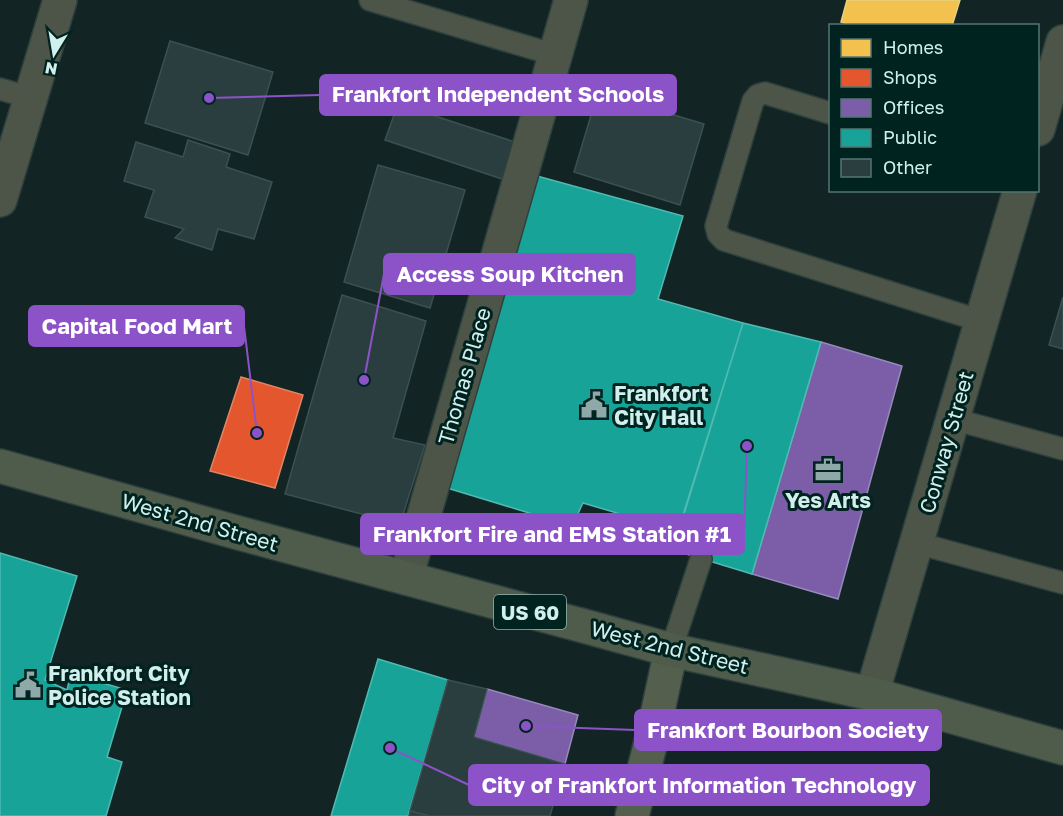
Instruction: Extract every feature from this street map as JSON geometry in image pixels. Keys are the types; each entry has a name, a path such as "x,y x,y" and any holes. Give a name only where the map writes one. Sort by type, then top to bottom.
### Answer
{"main road":[{"name":"West 2nd Street","path":"0,466 671,650 872,694 1063,748"}],"street":[{"path":"0,200 15,93 60,0"},
{"name":"Thomas Place","path":"406,578 571,0"},
{"path":"1039,126 1063,42"},
{"name":"Conway Street","path":"872,694 1019,192"},
{"path":"632,816 671,650"}],"lane":[{"path":"370,0 555,55"},
{"path":"829,112 765,93 758,95 753,101 716,226 718,234 724,240 981,321"},
{"path":"953,418 1063,449"},
{"path":"917,543 1063,583"},
{"path":"671,650 701,559"}],"building: Homes":[{"path":"847,0 960,0 953,24 847,24 841,22"}],"building: Shops":[{"path":"241,377 303,395 275,488 210,471"}],"building: Offices":[{"name":"Yes Arts","path":"821,342 902,366 838,599 752,574"},
{"path":"487,689 578,715 565,764 474,737"}],"building: Public":[{"name":"Frankfort City Hall","path":"537,176 683,216 658,299 743,323 678,531 583,503 572,526 447,488"},
{"path":"743,323 821,342 752,574 673,550"},
{"name":"Frankfort City Police Station","path":"0,553 77,576 45,680 67,690 71,674 127,690 107,757 122,762 106,816 0,816"},
{"path":"378,659 448,680 408,816 331,816"}],"building: Other":[{"path":"170,41 273,72 248,155 145,123"},
{"path":"598,92 704,124 680,205 574,172"},
{"path":"398,104 515,142 502,179 385,140"},
{"path":"188,140 230,154 226,167 272,182 254,239 218,229 212,250 175,238 184,229 145,217 154,190 124,181 136,142 183,157"},
{"path":"378,165 465,190 430,308 344,282"},
{"path":"342,295 426,321 393,438 425,445 400,524 285,494"},
{"path":"1063,297 1063,349 1049,345"},
{"path":"448,680 487,689 474,737 565,764 550,816 430,816 410,811"},
{"path":"410,811 430,816 409,816"}],"place":[{"name":"Frankfort Independent Schools","path":"209,98"},
{"name":"Access Soup Kitchen","path":"364,380"},
{"name":"Frankfort City Hall","path":"594,405"},
{"name":"Capital Food Mart","path":"257,433"},
{"name":"Frankfort Fire and EMS Station #1","path":"747,446"},
{"name":"Yes Arts","path":"828,470"},
{"name":"Frankfort City Police Station","path":"28,685"},
{"name":"Frankfort Bourbon Society","path":"526,726"},
{"name":"City of Frankfort Information Technology","path":"390,748"}]}
